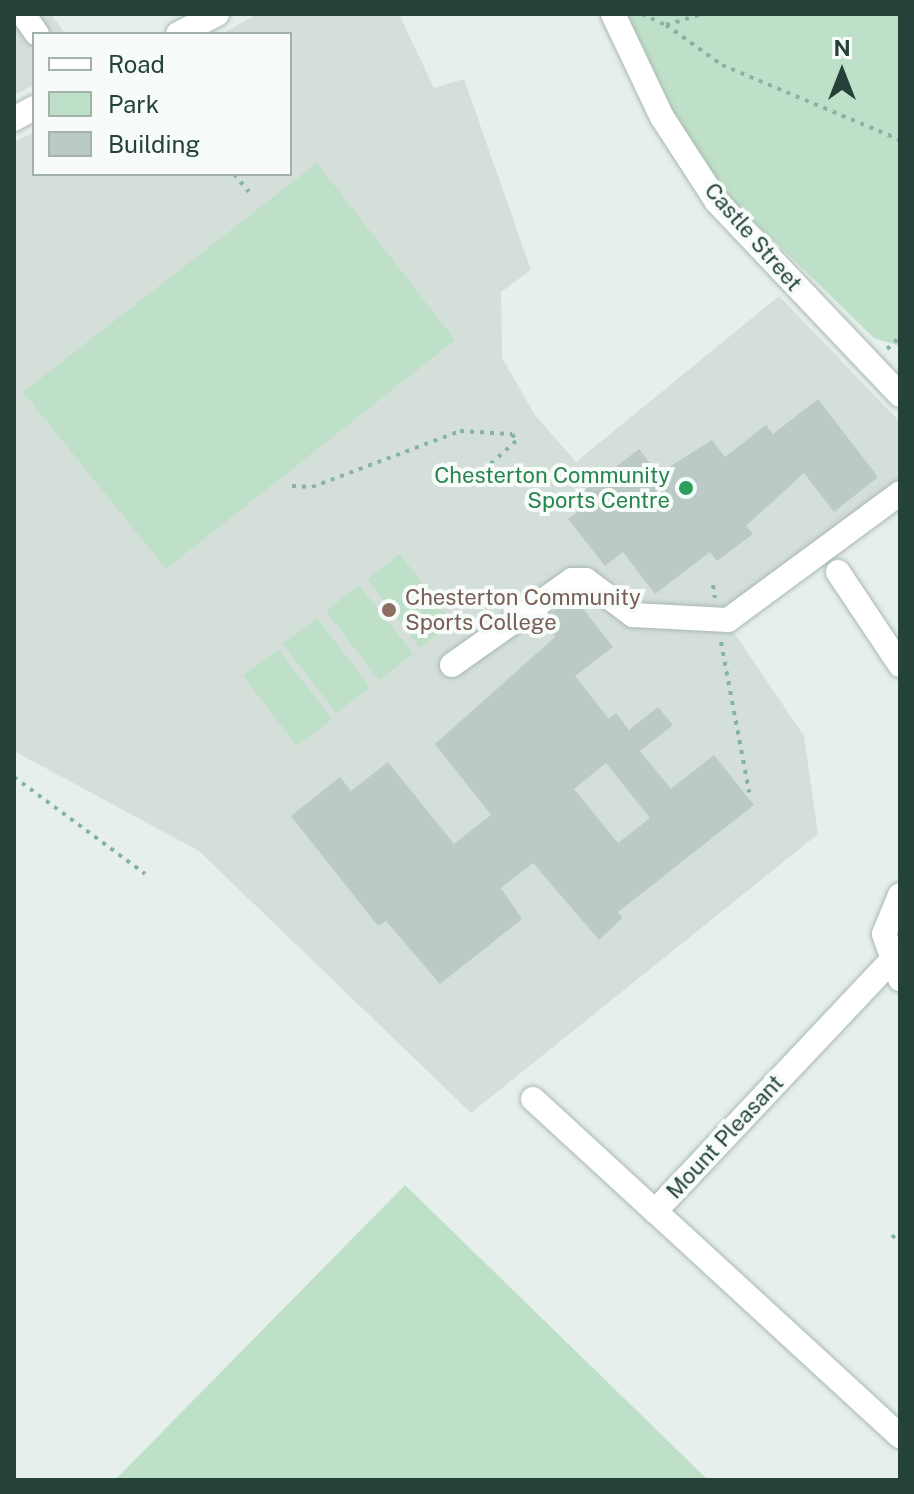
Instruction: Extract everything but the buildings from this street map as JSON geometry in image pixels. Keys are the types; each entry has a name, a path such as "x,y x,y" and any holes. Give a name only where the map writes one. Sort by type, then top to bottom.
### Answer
{"street":[{"path":"23,14 36,32"},
{"path":"182,32 217,14"},
{"name":"Castle Street","path":"613,14 662,117 717,202 900,395"},
{"path":"14,119 32,109"},
{"path":"452,665 572,580 586,580 633,615 719,621 900,493"},
{"path":"838,572 900,665"},
{"path":"895,970 884,934 900,895"},
{"name":"Mount Pleasant","path":"895,970 655,1211 900,1436"},
{"path":"533,1099 655,1211"}],"path":[{"path":"642,14 666,25 722,65 900,140"},
{"path":"666,25 703,14"},
{"path":"236,176 249,192"},
{"path":"292,486 312,487 460,431 512,434 516,441 489,465"},
{"path":"713,585 749,792"},
{"path":"14,777 145,874"},
{"path":"892,1238 900,1230"}],"shaded area":[{"path":"14,14 51,14 64,32 32,32 32,86 14,95"},
{"name":"Chesterton Community Sports College","path":"258,14 399,14 434,88 464,79 531,270 501,292 502,358 535,415 576,462 779,296 900,422 900,507 733,631 804,736 818,834 471,1113 199,851 14,751 14,142 32,133 32,176 292,176 292,32 225,32"}],"green space":[{"path":"627,14 900,14 900,346 874,338 732,200 680,126"},
{"path":"317,163 455,340 166,569 23,392"},
{"path":"400,554 453,623 420,648 367,579"},
{"path":"359,585 413,654 379,680 326,611"},
{"path":"317,618 370,687 336,713 283,644"},
{"path":"278,649 332,719 297,746 243,676"},
{"path":"405,1185 708,1480 115,1480"}],"place":[{"name":"Chesterton Community Sports Centre","path":"686,488"},
{"name":"Chesterton Community Sports College","path":"389,610"}]}
